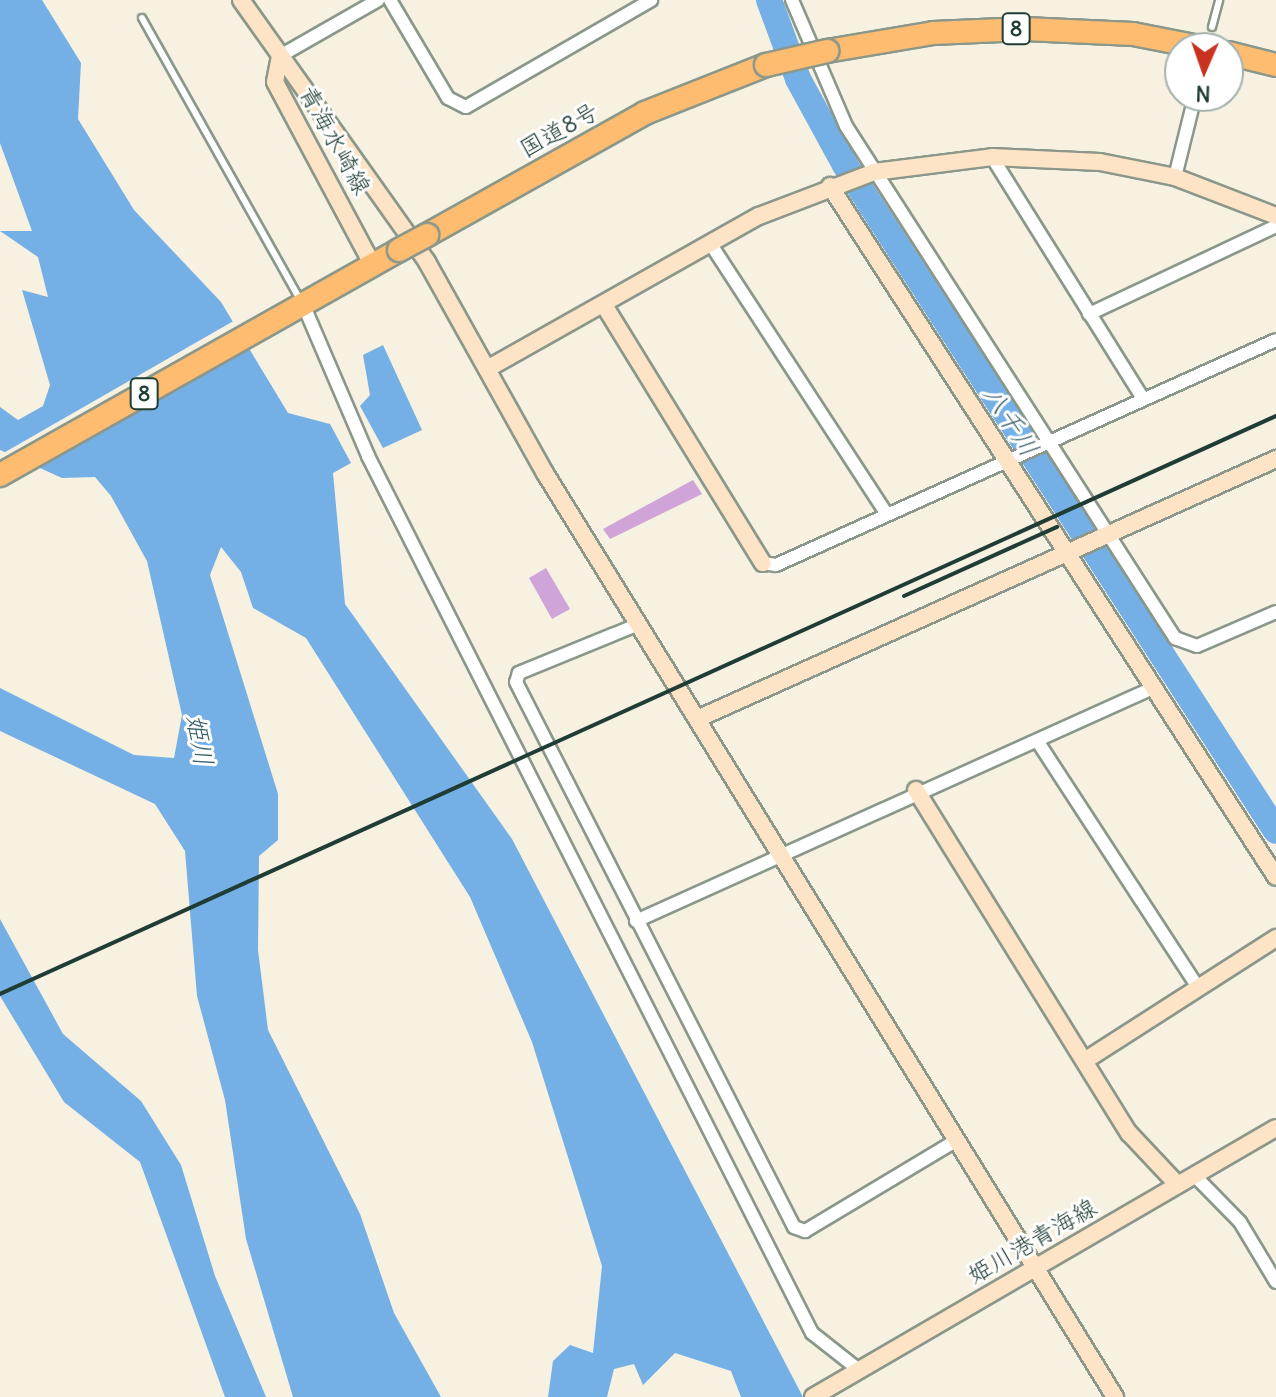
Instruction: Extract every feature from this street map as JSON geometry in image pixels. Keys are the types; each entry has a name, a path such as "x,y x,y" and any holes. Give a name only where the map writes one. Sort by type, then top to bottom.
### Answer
{"highway":[{"name":"国道8号","path":"0,475 645,113 766,65 933,33 1025,29 1164,36"},
{"path":"1244,57 1276,65"}],"street":[{"path":"241,0 385,197 639,624 1115,1397"},
{"path":"280,56 378,0"},
{"path":"390,0 448,98 466,107 651,0"},
{"path":"792,0 827,91 874,172 1047,443 1182,645 1197,646 1276,612"},
{"name":"青海水崎線","path":"280,56 275,82 363,270"},
{"path":"1175,177 1191,112"},
{"path":"487,369 710,243 830,186 874,172 992,157 1100,162 1175,177 1276,216"},
{"path":"992,157 1143,399"},
{"path":"830,186 1276,877"},
{"path":"1089,314 1276,226"},
{"path":"710,243 886,513"},
{"path":"304,303 368,456 812,1333 859,1370"},
{"path":"604,305 763,563 776,565 1276,340"},
{"path":"697,719 1276,459"},
{"path":"639,624 519,673 516,682 794,1227 805,1231 957,1140"},
{"path":"636,921 781,856 916,790 1038,742 1155,687"},
{"path":"1038,742 1197,986"},
{"path":"916,790 1129,1133 1178,1185"},
{"path":"1086,1060 1276,938"},
{"name":"姫川港青海線","path":"813,1397 1276,1128"},
{"path":"1194,1175 1240,1222 1275,1276"}],"lane":[{"path":"1210,32 1219,0"},
{"path":"142,18 304,303"}],"water":[{"name":"姫川","path":"0,0 42,0 81,63 78,119 134,210 221,302 288,413 330,424 351,463 333,473 345,604 512,839 803,1397 741,1397 731,1371 675,1353 643,1385 634,1364 614,1369 607,1397 548,1397 553,1361 570,1345 593,1353 602,1266 532,1042 470,897 306,638 253,608 241,572 221,547 210,575 278,794 278,840 259,856 258,950 268,1030 360,1214 394,1313 441,1397 293,1397 246,1239 225,1100 197,996 185,851 155,804 0,731 0,688 134,755 174,758 182,715 147,561 111,496 95,477 62,478 0,450 0,407 18,420 43,406 50,385 22,290 48,297 38,257 0,231 32,231 0,143"},
{"path":"383,345 422,430 383,448 360,406 370,395 363,355"},
{"path":"0,919 63,1034 141,1101 181,1165 215,1276 266,1397 225,1397 140,1162 64,1102 0,996"}],"pier":[{"path":"237,319 253,347 35,470 0,455"}],"building":[{"path":"693,480 702,494 610,539 603,529"},
{"path":"546,568 570,609 552,619 529,578"}],"waterway":[{"name":"八千川","path":"769,0 798,79 845,165 1276,831"}],"railway":[{"path":"0,994 1276,416"},
{"path":"904,596 1057,527"}]}
